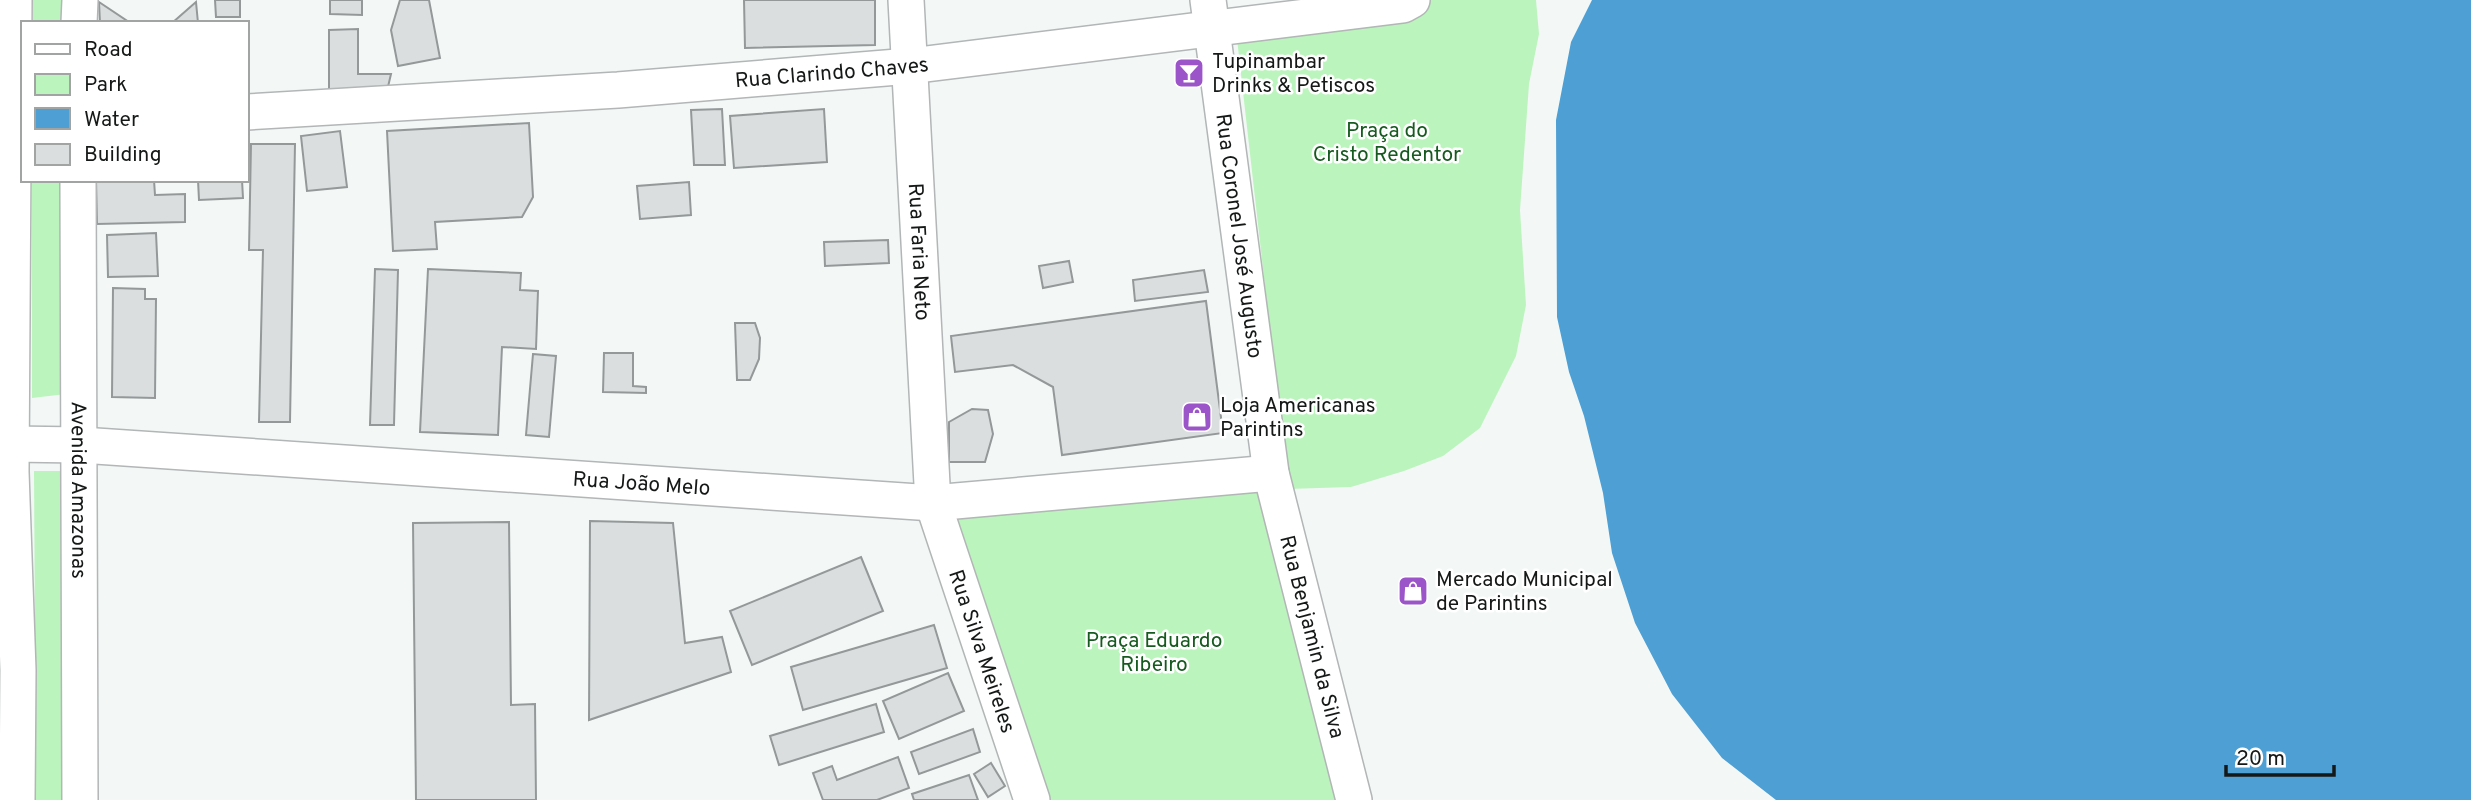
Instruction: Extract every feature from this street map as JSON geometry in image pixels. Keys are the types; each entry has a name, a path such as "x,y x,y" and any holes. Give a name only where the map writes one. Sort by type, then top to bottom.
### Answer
{"street":[{"path":"14,0 6,145 11,444 9,670 17,800"},
{"path":"79,21 80,0"},
{"name":"Rua Faria Neto","path":"906,0 933,503"},
{"name":"Rua Clarindo Chaves","path":"248,112 618,90 911,66 1210,14 1403,5 1412,0"},
{"name":"Rua Coronel José Augusto","path":"1210,14 1271,473"},
{"name":"Avenida Amazonas","path":"78,182 81,445 80,800"},
{"name":"Rua João Melo","path":"11,444 81,445 933,503 1271,473"},
{"name":"Rua Benjamin da Silva","path":"1271,473 1354,800"},
{"name":"Rua Silva Meireles","path":"933,503 1032,800"}],"green space":[{"path":"33,0 66,0 66,21 33,21"},
{"name":"Praça do Cristo Redentor","path":"1392,0 1536,0 1539,34 1529,84 1520,210 1526,305 1516,356 1480,428 1443,456 1351,487 1288,489 1236,30"},
{"path":"32,182 66,182 66,394 32,398"},
{"path":"34,471 65,471 65,800 36,800"},
{"name":"Praça Eduardo Ribeiro","path":"1261,489 1341,800 1050,800 957,516"}],"water":[{"path":"1592,0 2471,0 2471,800 1776,800 1722,758 1672,694 1635,623 1612,553 1603,493 1584,416 1569,372 1557,317 1556,120 1571,42"}],"building":[{"path":"215,0 240,0 240,17 216,17"},
{"path":"330,0 362,0 362,15 330,14"},
{"path":"400,0 429,0 440,58 398,66 391,30"},
{"path":"744,0 875,0 875,45 745,48"},
{"path":"99,2 128,21 100,21"},
{"path":"196,2 198,21 174,21"},
{"path":"358,29 358,74 391,74 387,91 329,91 329,30"},
{"path":"722,109 725,165 694,165 691,110"},
{"path":"824,109 827,162 734,168 730,116"},
{"path":"529,123 533,197 522,217 435,222 437,249 393,251 387,131"},
{"path":"340,131 347,187 307,191 301,136"},
{"path":"251,144 295,144 290,422 259,422 263,250 249,250"},
{"path":"96,182 154,182 155,195 185,194 185,222 97,224"},
{"path":"198,182 242,182 243,198 199,200"},
{"path":"689,182 691,215 640,219 637,186"},
{"path":"156,233 158,276 108,277 107,235"},
{"path":"888,240 889,263 825,266 824,242"},
{"path":"1069,261 1073,282 1043,288 1039,266"},
{"path":"375,269 398,270 394,425 370,425"},
{"path":"428,269 521,273 520,290 538,291 536,349 502,347 498,435 420,432"},
{"path":"1204,270 1208,292 1135,301 1133,280"},
{"path":"113,288 145,289 145,299 156,299 155,398 112,397"},
{"path":"1206,301 1223,433 1062,455 1053,387 1013,365 955,372 951,336"},
{"path":"735,323 755,323 760,338 759,359 750,380 737,380"},
{"path":"604,353 633,353 633,386 646,387 646,393 603,392"},
{"path":"533,354 556,356 549,437 526,435"},
{"path":"972,409 988,410 993,434 985,462 949,462 949,422"},
{"path":"590,521 673,523 685,643 722,637 731,672 589,720"},
{"path":"509,522 511,705 535,704 536,800 416,800 413,523"},
{"path":"861,557 883,611 752,665 730,611"},
{"path":"934,625 947,668 803,710 791,667"},
{"path":"948,673 964,711 899,739 883,701"},
{"path":"876,704 884,732 779,765 770,736"},
{"path":"973,729 980,752 919,774 911,752"},
{"path":"898,757 909,788 877,800 823,800 813,773 832,766 837,780"},
{"path":"991,763 1005,786 988,797 974,774"},
{"path":"969,775 978,800 914,800 912,794"}],"place":[{"name":"Tupinambar Drinks & Petiscos","path":"1189,73"},
{"name":"Loja Americanas Parintins","path":"1197,417"},
{"name":"Mercado Municipal de Parintins","path":"1413,591"}]}
